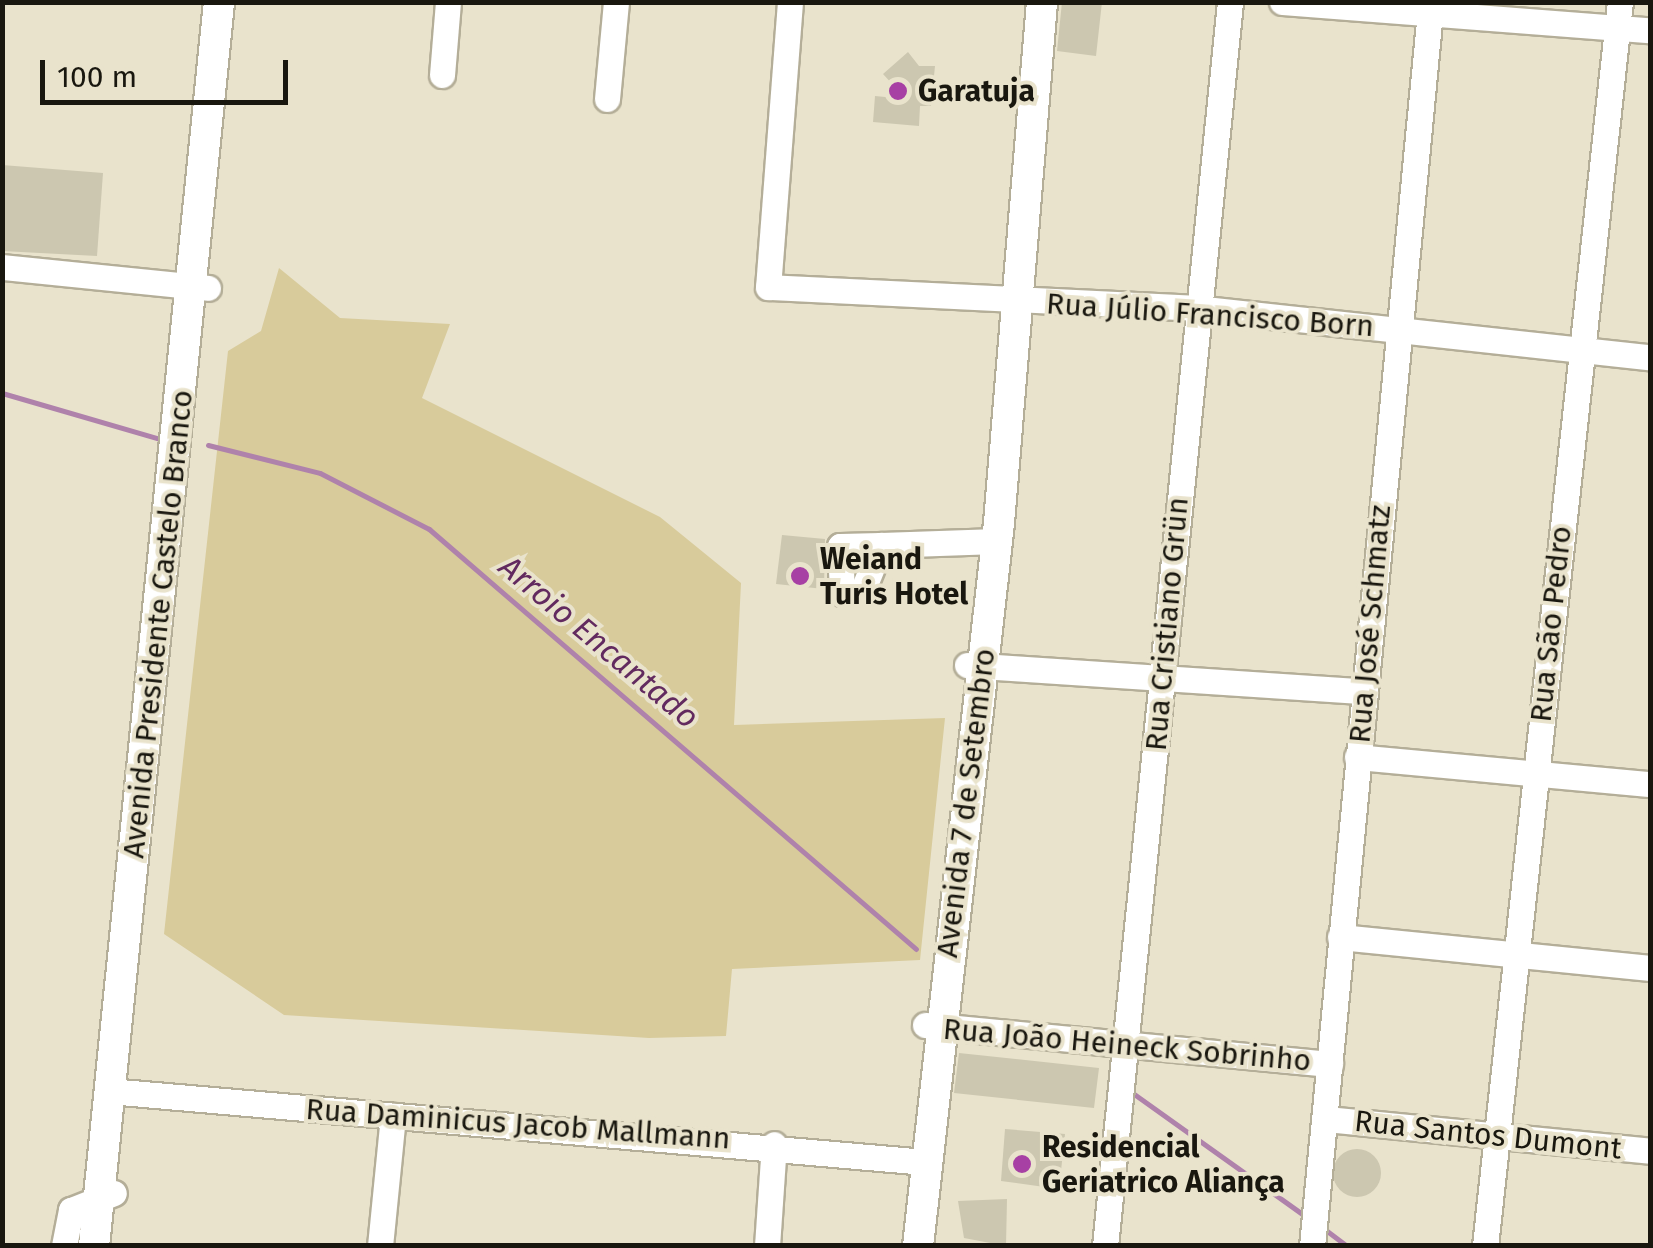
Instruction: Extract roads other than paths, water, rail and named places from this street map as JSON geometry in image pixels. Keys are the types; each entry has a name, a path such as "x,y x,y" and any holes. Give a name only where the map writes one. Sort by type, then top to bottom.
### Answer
{"main road":[{"name":"Avenida Presidente Castelo Branco","path":"94,1246 106,1194 200,287 219,2"},
{"name":"Avenida Presidente Castelo Branco","path":"209,184 233,2"},
{"name":"Avenida 7 de Setembro","path":"905,1245 919,1162 990,541 1024,127 1028,2"},
{"name":"Avenida 7 de Setembro","path":"1024,127 1042,2"},
{"name":"Avenida 7 de Setembro","path":"918,1246 919,1162"},
{"name":"Avenida Presidente Castelo Branco","path":"106,1194 109,1246"},
{"path":"905,1245 918,1246"}],"street":[{"path":"442,75 448,2"},
{"path":"607,99 616,2"},
{"name":"Rua Júlio Francisco Born","path":"790,2 768,287 1009,302 1196,308 1650,357"},
{"name":"Rua Cristiano Grün","path":"1105,1246 1163,682 1196,308 1230,2"},
{"path":"1282,2 1619,15 1650,30"},
{"name":"Rua José Schmatz","path":"1312,1246 1430,10"},
{"name":"Rua São Pedro","path":"1486,1246 1580,348 1619,15"},
{"path":"2,266 200,287"},
{"path":"881,544 990,541"},
{"path":"975,665 1163,682 1364,691"},
{"path":"1357,757 1650,784"},
{"path":"1340,937 1650,968"},
{"name":"Rua João Heineck Sobrinho","path":"932,1026 1125,1050 1330,1064"},
{"name":"Rua Daminicus Jacob Mallmann","path":"117,1091 774,1144 919,1162"},
{"path":"380,1246 393,1116"},
{"name":"Rua Santos Dumont","path":"1326,1119 1496,1139 1650,1151"},
{"path":"767,1246 774,1144"},
{"path":"64,1246 71,1210 106,1194"}],"waterway":[{"name":"Arroio Encantado","path":"2,393 160,439"},
{"name":"Arroio Encantado","path":"208,445 320,473 429,529 916,949"},
{"path":"1134,1094 1302,1214"},
{"path":"1327,1231 1347,1246"}],"place":[{"name":"Garatuja","path":"898,91"},
{"name":"Weiand Turis Hotel","path":"800,576"},
{"name":"Residencial Geriatrico Aliança","path":"1022,1164"}]}
